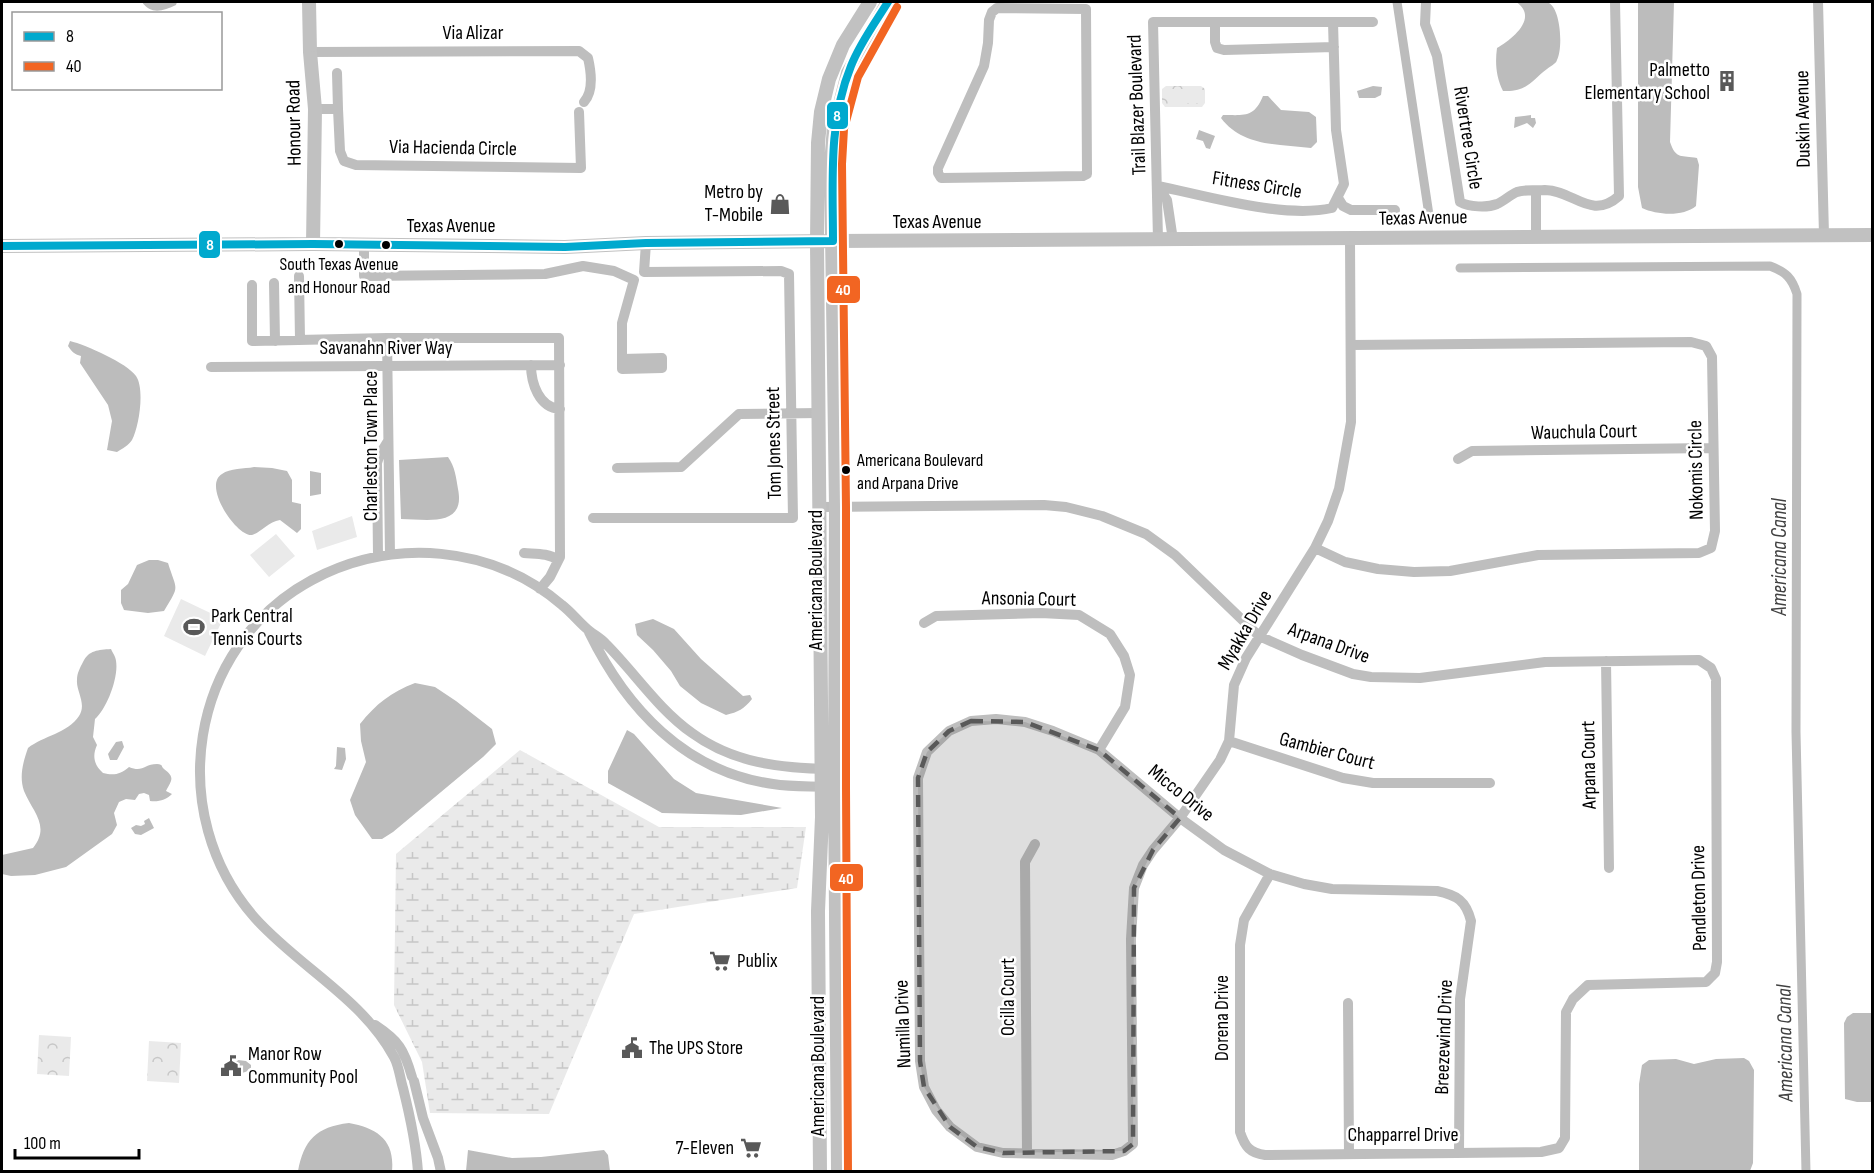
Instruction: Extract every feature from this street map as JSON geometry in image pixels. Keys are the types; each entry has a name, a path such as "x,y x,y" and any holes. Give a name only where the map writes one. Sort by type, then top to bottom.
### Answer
{"main road":[{"name":"Honour Road","path":"309,2 315,110 313,244"},
{"name":"Americana Boulevard","path":"829,769 820,507 818,143 821,111 829,79 843,45 870,2"},
{"name":"Americana Boulevard","path":"838,1172 836,911 829,787 836,507 831,164 836,118 848,73 888,2"},
{"path":"861,14 874,24"},
{"name":"Texas Avenue","path":"2,246 313,244 565,247 646,243 1872,235"},
{"name":"Americana Boulevard","path":"820,1172 818,911 829,787"},
{"path":"818,911 836,911"},
{"path":"818,1006 829,1017 837,1035"}],"street":[{"name":"Rivertree Circle","path":"1426,2 1425,24 1437,56 1460,202 1467,206 1495,205 1519,191 1555,190 1582,204 1596,206 1611,204 1619,196 1615,2"},
{"name":"Duskin Avenue","path":"1818,2 1824,235"},
{"path":"1090,5 1088,174 1083,176 941,178 938,168 984,66 992,12 997,8 1090,5"},
{"name":"Trail Blazer Boulevard","path":"1158,240 1153,22 1215,23"},
{"path":"1333,22 1336,130 1344,184 1338,198 1343,206 1351,210 1395,210"},
{"path":"1334,47 1224,50 1217,48 1215,23 1373,22"},
{"name":"Via Alizar","path":"310,52 579,51 588,58 590,70 588,97 582,107"},
{"path":"315,110 338,110 337,73"},
{"name":"Via Hacienda Circle","path":"338,110 340,151 344,160 356,165 581,168 582,107"},
{"name":"Trail Blazer Boulevard","path":"1158,186 1167,200 1173,240"},
{"name":"Fitness Circle","path":"1158,186 1289,211 1316,212 1332,208 1338,198"},
{"path":"1536,191 1536,236"},
{"name":"Myakka Drive","path":"1112,1155 1124,1151 1133,1144 1131,939 1134,888 1143,865 1208,780 1229,741 1234,685 1259,636 1315,548 1328,521 1339,489 1351,422 1350,239"},
{"name":"Tom Jones Street","path":"593,518 793,518 789,274 781,271 644,272 646,243"},
{"path":"364,245 364,276 545,274 583,266 614,271 634,280 622,322 622,359"},
{"path":"298,276 300,340"},
{"path":"274,283 275,340"},
{"path":"252,285 252,341 559,338 560,557 550,577 540,589"},
{"name":"Charleston Town Place","path":"384,555 377,463 388,441 387,338"},
{"name":"Nokomis Circle","path":"1315,548 1345,562 1378,569 1414,572 1450,570 1538,555 1699,553 1711,548 1715,531 1712,357 1706,346 1691,342 1351,345"},
{"path":"531,365 532,383 543,402 552,409 560,409"},
{"name":"Savanahn River Way","path":"211,367 560,365"},
{"path":"616,468 681,467 739,414 819,413"},
{"name":"Wauchula Court","path":"1458,459 1472,451 1713,448"},
{"name":"Arpana Drive","path":"820,507 1044,505 1066,507 1101,516 1146,534 1175,555 1259,636 1302,656 1353,674 1371,677 1420,678 1545,662 1699,660 1711,668 1716,679"},
{"path":"441,1172 423,1119 406,1054 390,1035 369,1021 267,930 244,904 216,857 205,819 199,778 202,737 211,702 227,664 253,628 271,609 303,585 345,565 384,555 419,552 460,555 508,571 563,605 589,632 617,681 639,710 665,737 679,747 722,770 748,778 773,784 829,787"},
{"path":"524,553 545,554 558,560"},
{"name":"Ansonia Court","path":"924,623 936,616 1041,613 1079,615 1110,634 1124,656 1130,675 1125,707 1099,750"},
{"path":"589,632 603,640 667,712 692,733 717,748 753,762 829,769"},
{"name":"Arpana Court","path":"1606,661 1609,868"},
{"name":"Pendleton Drive","path":"1541,1152 1559,1148 1565,1138 1566,1012 1573,999 1588,985 1706,982 1715,973 1718,962 1716,679"},
{"name":"Micco Drive","path":"918,778 927,752 949,730 972,721 996,719 1025,722 1099,750 1180,818 1224,850 1270,874 1332,890 1437,891 1453,894"},
{"name":"Gambier Court","path":"1229,741 1343,777 1373,783 1490,783"},
{"name":"Numilla Drive","path":"918,778 920,1061 924,1087 936,1110 950,1128 977,1147 1004,1153 1112,1155"},
{"name":"Ocilla Court","path":"1027,1153 1025,862 1035,844"},
{"name":"Dorena Drive","path":"1265,1155 1254,1154 1245,1146 1240,1132 1239,945 1244,920 1270,874"},
{"name":"Breezewind Drive","path":"1453,894 1468,911 1472,921 1460,999 1459,1153"},
{"path":"1348,1003 1349,1154"},
{"path":"369,1021 395,1059 413,1129 418,1172"},
{"name":"Chapparrel Drive","path":"1265,1155 1541,1152"}],"highlighted area":[{"path":"971,721 1025,722 1099,750 1180,818 1153,850 1134,888 1133,1144 1124,1151 1003,1153 977,1147 950,1127 924,1087 920,1061 918,778 927,752 949,731"}],"green space":[{"path":"1166,86 1201,86 1205,89 1205,103 1202,107 1165,107 1162,103 1162,89"},
{"path":"1169,89 1199,89 1199,103 1169,103"},
{"path":"352,516 357,537 317,550 312,531"},
{"path":"276,534 295,556 269,577 250,555"},
{"name":"Park Central Tennis Courts","path":"181,599 223,619 205,656 164,636"},
{"path":"520,750 659,827 806,827 797,888 634,914 549,1114 430,1113 422,1062 394,1005 396,854"},
{"path":"39,1035 71,1037 69,1076 37,1074"},
{"path":"149,1041 181,1043 179,1083 147,1081"}],"shaded area":[{"path":"1542,1 1553,7 1560,30 1559,55 1555,63 1528,85 1518,90 1503,91 1497,70 1497,48 1516,33 1524,21 1525,14 1516,2"},
{"path":"142,2 177,2 176,5 157,11 149,9"},
{"path":"1638,2 1674,2 1670,142 1677,154 1697,158 1699,165 1696,206 1684,212 1662,213 1642,208 1638,187"},
{"path":"1373,86 1382,87 1381,95 1375,98 1359,98 1357,91"},
{"path":"1263,96 1268,96 1281,110 1309,112 1316,117 1317,142 1311,148 1262,142 1240,134 1221,118 1223,115 1243,115 1252,112"},
{"path":"1531,115 1531,118 1535,118 1536,123 1533,128 1527,123 1514,128 1515,117"},
{"path":"1199,130 1215,136 1210,149 1206,148 1203,141 1196,139"},
{"path":"70,341 96,350 115,360 131,371 139,382 141,399 135,434 129,444 117,452 107,450 112,421 108,405 80,363 81,356 73,353 68,346"},
{"path":"448,457 454,468 458,489 459,501 456,510 450,516 442,519 401,519 399,460"},
{"path":"254,467 287,471 292,480 292,502 301,504 301,529 297,533 280,520 252,535 238,528 224,510 216,489 217,480 229,471"},
{"path":"310,471 321,473 321,494 310,496"},
{"path":"149,560 168,563 175,584 173,596 164,611 148,613 124,610 121,603 121,590 128,584 137,565"},
{"path":"653,619 674,629 701,659 743,696 750,695 752,699 740,710 726,715 701,703 680,686 671,671 637,635 635,624"},
{"path":"111,649 115,657 116,672 108,699 95,719 93,737 97,745 94,757 96,764 103,773 111,774 120,773 129,767 141,769 153,764 160,765 170,774 171,781 166,791 172,794 159,801 150,801 149,795 144,793 139,794 135,800 126,799 119,802 114,813 117,825 112,834 66,867 35,875 2,874 2,855 33,848 40,833 38,819 24,791 22,780 22,770 28,748 74,722 82,707 77,680 85,658 98,650"},
{"path":"415,683 435,687 456,701 492,729 496,744 393,832 382,839 372,839 355,815 350,800 366,762 360,724 384,699"},
{"path":"627,730 634,734 674,779 696,793 782,808 741,815 662,813 608,783 608,771"},
{"path":"122,741 124,747 117,760 110,760 108,754 116,742"},
{"path":"337,747 345,748 346,759 342,770 334,769"},
{"path":"149,818 154,828 141,835 135,834 131,828 145,824 144,821"},
{"path":"1853,1013 1872,1013 1872,1102 1845,1099 1844,1023"},
{"path":"1744,1058 1749,1061 1754,1070 1753,1163 1750,1171 1639,1171 1639,1084 1642,1065 1649,1060 1676,1059 1694,1064 1716,1059"},
{"path":"238,1060 246,1061 251,1065 251,1069 241,1073 231,1068 232,1064"},
{"path":"349,1123 368,1128 382,1137 390,1151 392,1171 298,1171 304,1151 313,1137 328,1128"},
{"path":"468,1150 512,1158 604,1150 608,1155 610,1171 466,1171"}],"waterway":[{"path":"1397,2 1429,215"},
{"name":"Americana Canal","path":"1460,268 1770,266 1788,276 1795,288 1797,294 1796,732 1806,1172"}],"transit line":[{"name":"8","path":"833,241 833,152 838,109 851,66 863,41 888,2"},
{"name":"40","path":"848,1172 846,507 842,164 844,129 858,77 897,7"},
{"name":"8","path":"2,246 313,244 565,247 646,243 833,241"}],"place":[{"name":"Palmetto Elementary School","path":"1727,81"},
{"name":"Metro by T-Mobile","path":"780,204"},
{"name":"South Texas Avenue and Honour Road","path":"339,244"},
{"name":"Americana Boulevard and Arpana Drive","path":"846,470"},
{"name":"Park Central Tennis Courts","path":"194,627"},
{"name":"Publix","path":"720,961"},
{"name":"The UPS Store","path":"632,1048"},
{"name":"Manor Row Community Pool","path":"231,1066"},
{"name":"7-Eleven","path":"751,1148"}]}
